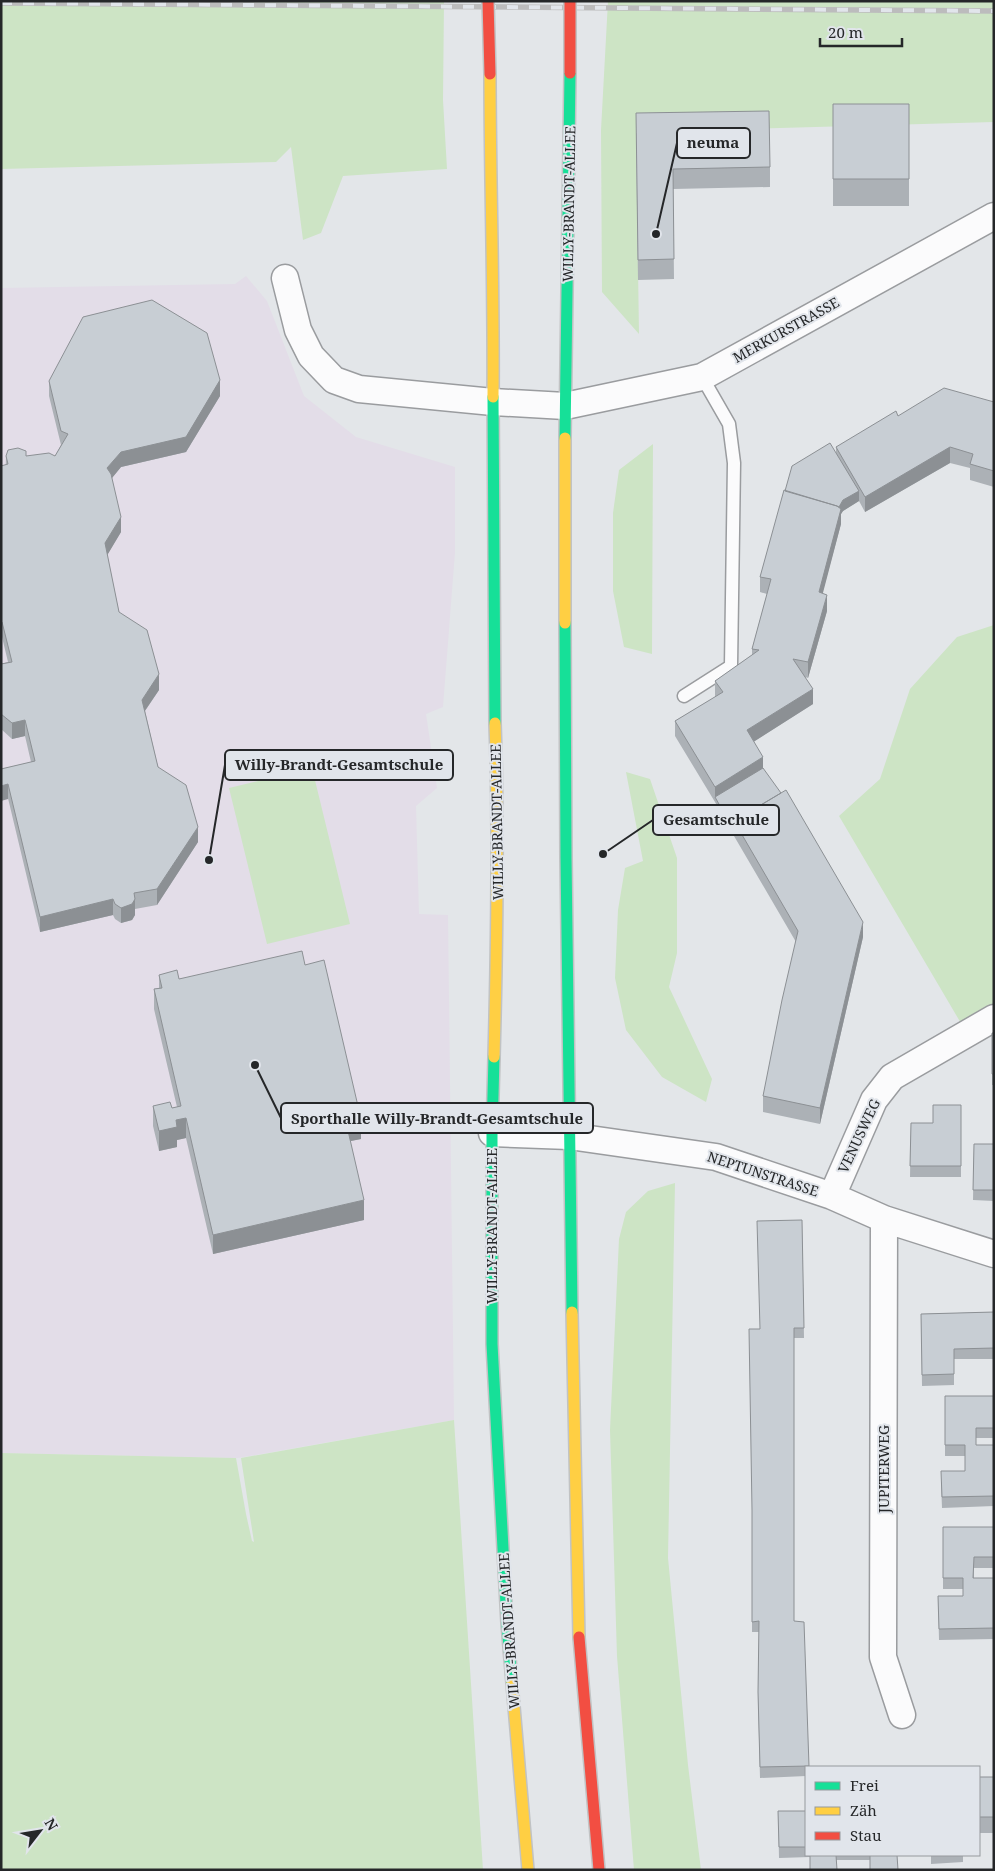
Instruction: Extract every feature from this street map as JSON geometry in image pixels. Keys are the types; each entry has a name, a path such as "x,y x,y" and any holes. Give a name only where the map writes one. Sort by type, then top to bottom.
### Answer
{"main road":[{"name":"WILLY-BRANDT-ALLEE","path":"488,1 494,314 493,402 498,918 492,1133 492,1344 506,1623 528,1870"},
{"name":"WILLY-BRANDT-ALLEE","path":"570,1 565,406 569,1136 577,1619 599,1870"}],"street":[{"name":"MERKURSTRASSE","path":"565,406 702,377 994,216"},
{"path":"284,278 298,330 311,356 334,380 359,389 493,402 565,406"},
{"name":"VENUSWEG","path":"832,1196 874,1100 892,1077 994,1018"},
{"name":"NEPTUNSTRASSE","path":"492,1133 569,1136 716,1157 832,1196 884,1219 994,1254"},
{"name":"JUPITERWEG","path":"884,1219 883,1657 902,1716"}],"lane":[{"path":"684,696 731,666 734,463 729,424 702,377"}],"shaded area":[{"path":"246,276 267,301 304,396 356,437 455,467 455,552 443,707 426,714 437,788 416,806 419,914 448,915 454,1420 238,1458 1,1453 1,288 235,284"}],"green space":[{"path":"1,1 444,1 443,100 447,169 343,176 321,233 303,240 291,147 276,162 1,169"},
{"path":"608,1 994,1 994,122 636,132 639,334 602,292 601,130"},
{"path":"653,444 652,654 624,647 613,591 613,513 619,470"},
{"path":"994,625 994,1007 962,1025 839,816 880,779 910,689 957,637"},
{"path":"312,768 350,924 267,944 229,788"},
{"path":"626,772 650,779 677,858 677,953 669,987 712,1079 706,1102 662,1077 626,1030 615,978 618,910 625,868 643,861"},
{"path":"675,1183 668,1558 688,1765 701,1870 634,1870 617,1656 610,1430 619,1239 626,1212 648,1191"},
{"path":"454,1420 483,1870 1,1870 1,1453 236,1458 246,1514 252,1541 254,1542 241,1458"}],"building":[{"path":"833,104 909,104 909,179 833,179"},
{"path":"769,111 770,167 673,169 674,259 638,260 636,113"},
{"path":"152,300 207,333 220,380 186,437 121,452 107,468 111,474 121,517 105,543 119,612 147,630 159,674 142,700 158,767 186,785 198,827 157,889 134,893 135,899 132,904 121,908 115,904 113,899 40,917 8,784 1,786 1,769 35,761 25,720 12,723 1,714 1,664 12,662 1,622 1,466 8,464 6,456 8,450 18,448 26,451 26,456 49,453 55,456 68,434 61,431 49,381 83,317"},
{"path":"944,388 994,402 994,471 970,464 973,454 950,447 865,497 836,447 896,411 898,416"},
{"path":"830,443 859,491 843,500 839,507 785,491 792,466"},
{"path":"784,490 837,506 841,509 819,592 827,595 808,662 793,659 813,689 747,730 763,757 715,787 675,721 723,692 715,681 759,650 752,649 771,579 760,577"},
{"path":"763,768 781,793 734,821 734,831 715,797"},
{"path":"786,790 863,922 820,1108 763,1096 798,931 734,821"},
{"path":"302,951 305,965 324,960 361,1119 346,1122 364,1200 213,1235 186,1118 176,1120 177,1127 159,1131 153,1106 170,1102 172,1108 181,1106 154,989 162,988 159,975 177,970 179,979"},
{"path":"992,1033 994,1033 994,1074 992,1074"},
{"path":"933,1105 961,1105 961,1166 910,1166 911,1123 933,1123"},
{"path":"974,1144 994,1144 994,1190 973,1190"},
{"path":"802,1220 804,1328 794,1328 794,1621 804,1622 809,1766 760,1767 759,1621 752,1622 749,1329 760,1329 757,1221"},
{"path":"994,1312 994,1348 954,1349 954,1374 922,1375 921,1314"},
{"path":"945,1396 994,1396 994,1428 976,1428 976,1445 994,1445 994,1496 942,1497 941,1471 965,1471 965,1445 945,1445"},
{"path":"943,1527 994,1527 994,1557 974,1557 973,1578 994,1578 994,1628 939,1629 938,1596 963,1596 963,1578 943,1578"},
{"path":"980,1777 994,1777 994,1817 980,1817"},
{"path":"778,1811 805,1811 805,1847 779,1847"},
{"path":"810,1856 836,1856 837,1870 810,1870"},
{"path":"870,1856 897,1856 898,1870 870,1870"}],"railway":[{"path":"1,3 994,11"}],"traffic: fast":[{"path":"565,438 570,73"},
{"path":"493,397 495,723"},
{"path":"565,623 572,1312"},
{"path":"494,1057 492,1344 512,1683"}],"traffic: slow":[{"path":"490,74 493,397"},
{"path":"565,438 565,623"},
{"path":"494,1057 497,890 495,723"},
{"path":"572,1312 579,1637"},
{"path":"512,1683 528,1870"}],"traffic: jam":[{"path":"488,1 490,74"},
{"path":"570,1 570,73"},
{"path":"579,1637 599,1870"}],"place":[{"name":"neuma","path":"656,234"},
{"name":"Gesamtschule","path":"603,854"},
{"name":"Willy-Brandt-Gesamtschule","path":"209,860"},
{"name":"Sporthalle Willy-Brandt-Gesamtschule","path":"255,1065"}]}
